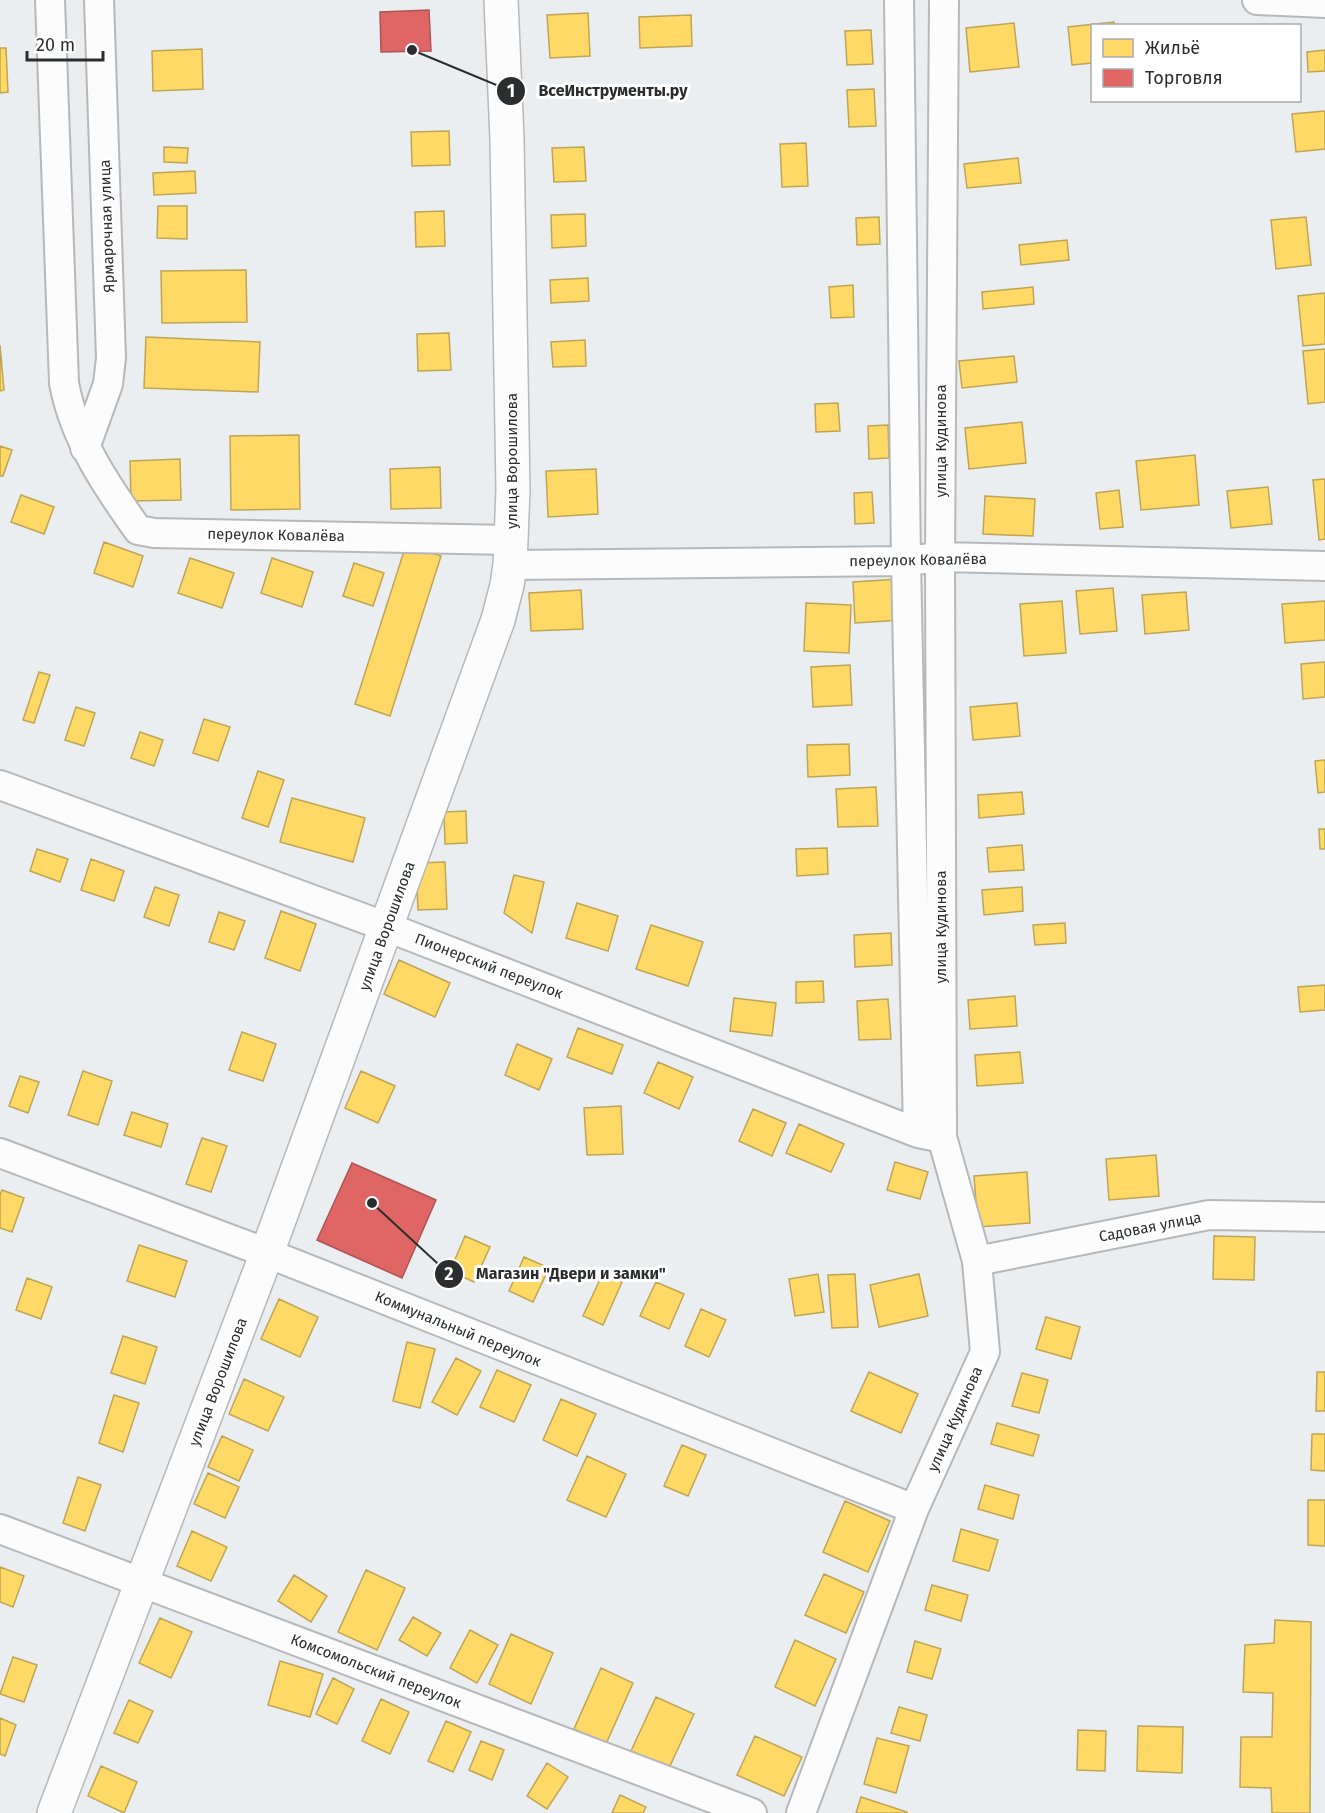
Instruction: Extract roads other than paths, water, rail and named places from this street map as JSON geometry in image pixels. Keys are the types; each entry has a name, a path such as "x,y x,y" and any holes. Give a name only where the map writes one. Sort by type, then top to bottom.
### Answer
{"main road":[{"name":"улица Ворошилова","path":"54,1813 267,1254 498,620 507,585 511,552 513,390 501,0"}],"street":[{"path":"50,0 63,383 67,402 85,448"},
{"name":"Ярмарочная улица","path":"85,448 108,384 111,358 99,0"},
{"name":"улица Кудинова","path":"801,1813 914,1509 985,1352 977,1261 930,1135 906,561 899,0"},
{"name":"улица Кудинова","path":"930,1135 940,557 944,0"},
{"path":"1257,0 1325,3"},
{"name":"переулок Ковалёва","path":"85,448 138,530 154,533 511,552 906,561 940,557 1325,566"},
{"name":"Пионерский переулок","path":"0,785 387,927 930,1135"},
{"name":"Коммунальный переулок","path":"0,1153 267,1254 914,1509"},
{"name":"Садовая улица","path":"977,1261 1209,1215 1325,1217"},
{"name":"Комсомольский переулок","path":"0,1528 752,1813"}],"place":[{"name":"ВсеИнструменты.ру","path":"412,50"},
{"name":"Магазин \"Двери и замки\"","path":"372,1203"}]}
